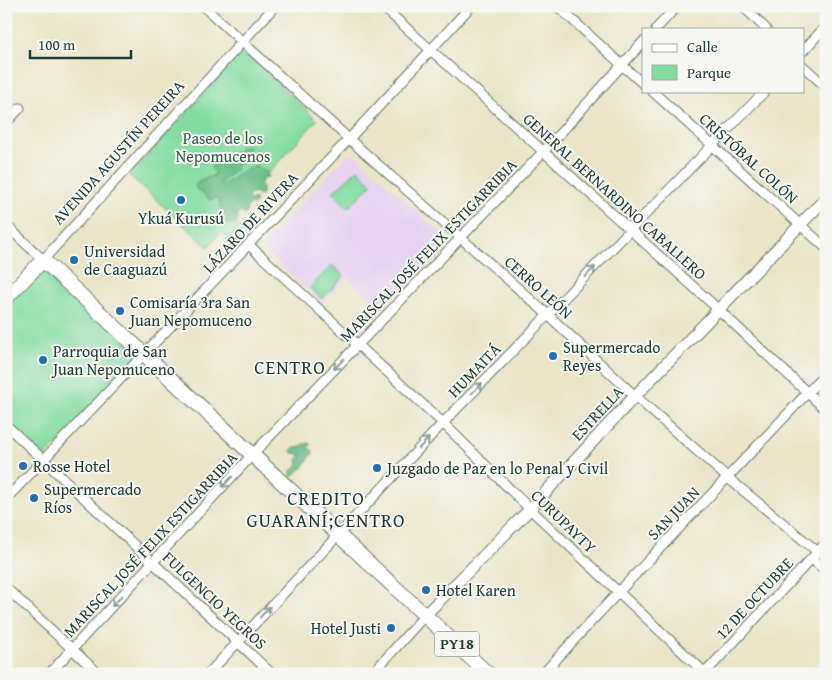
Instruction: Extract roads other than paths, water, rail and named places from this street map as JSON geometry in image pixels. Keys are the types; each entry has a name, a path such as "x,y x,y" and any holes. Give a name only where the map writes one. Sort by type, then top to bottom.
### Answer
{"highway":[{"name":"AVENIDA AGUSTÍN PEREIRA","path":"6,298 43,260"},
{"path":"43,260 145,355"},
{"name":"PY18","path":"145,355 339,533 488,674"}],"main road":[{"name":"ESTRELLA","path":"426,614 530,509 635,396 826,198"}],"street":[{"name":"CERRO LEÓN","path":"203,6 815,556 826,571"},
{"name":"AVENIDA AGUSTÍN PEREIRA","path":"43,260 275,6"},
{"name":"GENERAL BERNARDINO CABALLERO","path":"382,6 718,309 826,410"},
{"name":"LÁZARO DE RIVERA","path":"6,499 349,139 471,6"},
{"path":"557,6 642,83"},
{"path":"657,28 677,6"},
{"path":"743,6 765,28"},
{"path":"804,49 826,26"},
{"name":"MARISCAL JOSÉ FELIX ESTIGARRIBIA","path":"49,674 253,454 543,152 642,43"},
{"path":"804,67 826,87"},
{"name":"CRISTÓBAL COLÓN","path":"653,92 826,248"},
{"name":"HUMAITÁ","path":"208,674 443,423 764,92"},
{"path":"6,123 20,108"},
{"path":"6,224 43,260"},
{"name":"CURUPAYTY","path":"249,245 443,423 530,509 705,674"},
{"name":"SAN JUAN","path":"543,674 617,592 728,478 826,373"},
{"name":"FULGENCIO YEGROS","path":"6,425 272,674"},
{"name":"12 DE OCTUBRE","path":"705,674 826,544"},
{"path":"6,588 99,674"},
{"name":"ESTRELLA","path":"372,674 426,614"}],"place":[{"name":"Ykuá Kurusú","path":"181,200"},
{"name":"Universidad de Caaguazú","path":"74,260"},
{"name":"Comisaría 3ra San Juan Nepomuceno","path":"120,311"},
{"name":"Supermercado Reyes","path":"553,356"},
{"name":"Parroquia de San Juan Nepomuceno","path":"43,360"},
{"name":"Rosse Hotel","path":"23,466"},
{"name":"Juzgado de Paz en lo Penal y Civil","path":"377,468"},
{"name":"Supermercado Ríos","path":"34,498"},
{"name":"Hotel Karen","path":"426,590"},
{"name":"Hotel Justi","path":"391,628"}],"district":[{"name":"CENTRO","path":"290,367"},
{"name":"CREDITO GUARANÍ;CENTRO","path":"326,509"}],"park label":[{"name":"Paseo de los Nepomucenos","path":"223,147"}]}
